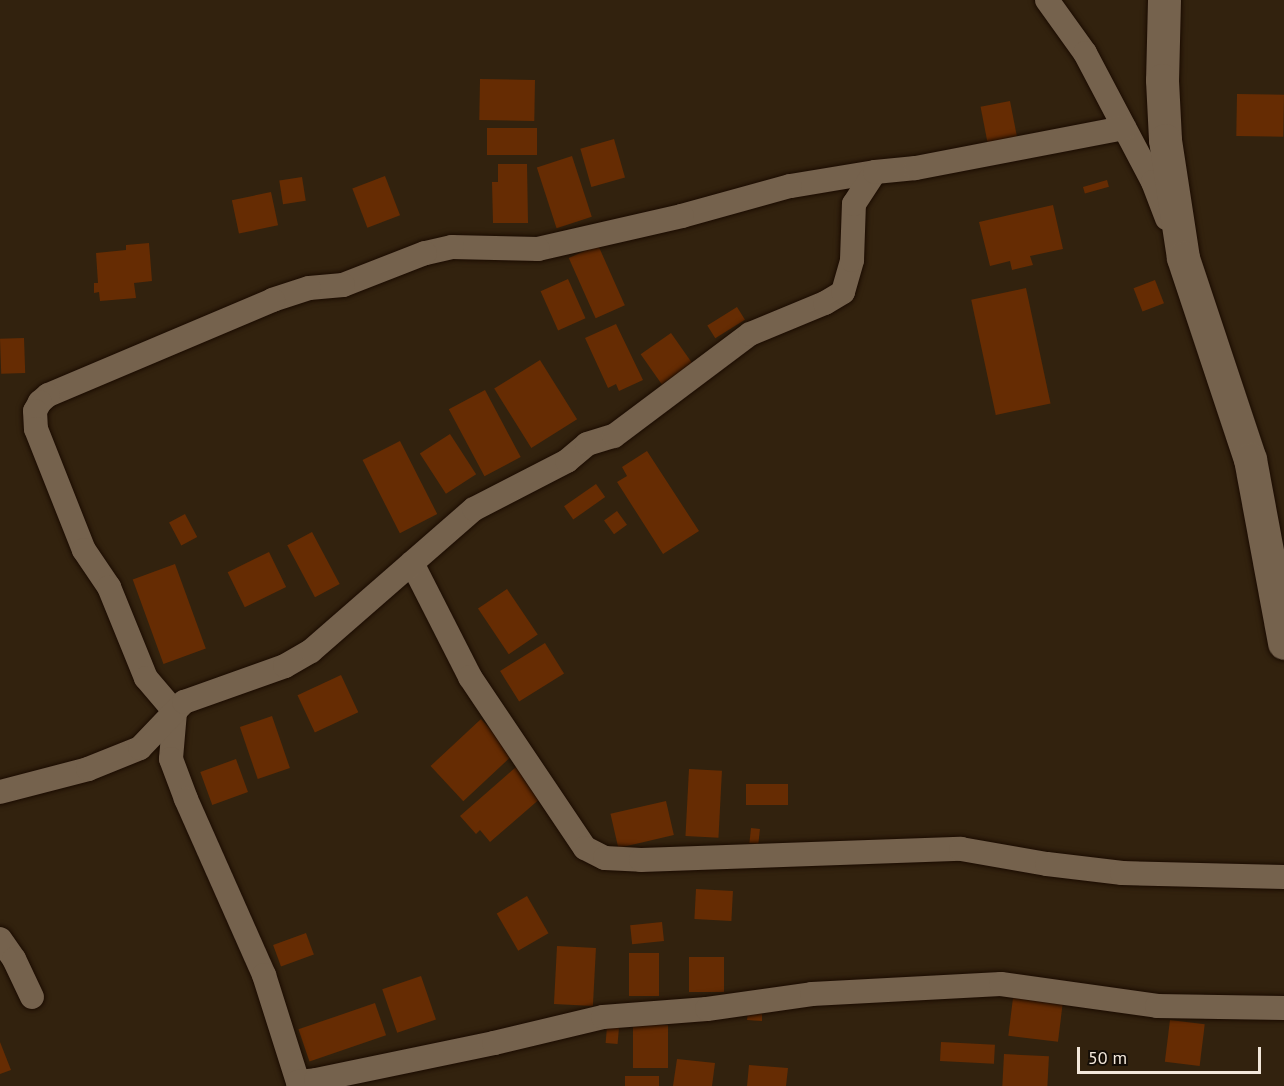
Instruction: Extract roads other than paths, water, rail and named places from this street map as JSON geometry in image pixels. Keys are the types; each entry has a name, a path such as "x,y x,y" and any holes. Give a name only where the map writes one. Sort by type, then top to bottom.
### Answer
{"main road":[{"path":"1164,0 1162,80 1165,140 1183,258 1250,459 1284,643"}],"street":[{"path":"1047,0 1085,53 1153,182 1183,258"},
{"path":"1124,128 916,168 875,172 790,186 682,216 538,249 452,247 425,253 343,285 309,288 273,300 48,395 35,411 36,429 84,550 109,586 146,678 175,712 171,759 186,799 264,975 298,1084 472,1048 603,1017 707,1009 812,994 1001,984 1157,1006 1284,1008"},
{"path":"0,792 88,769 140,748 184,702 285,666 311,651 474,509 567,461 587,444 614,436 750,333 825,303 843,292 852,260 854,204 875,172"},
{"path":"412,563 470,677 585,848 605,858 641,860 960,849 1047,864 1122,873 1284,877"},
{"path":"0,939 14,959 32,997"}]}
